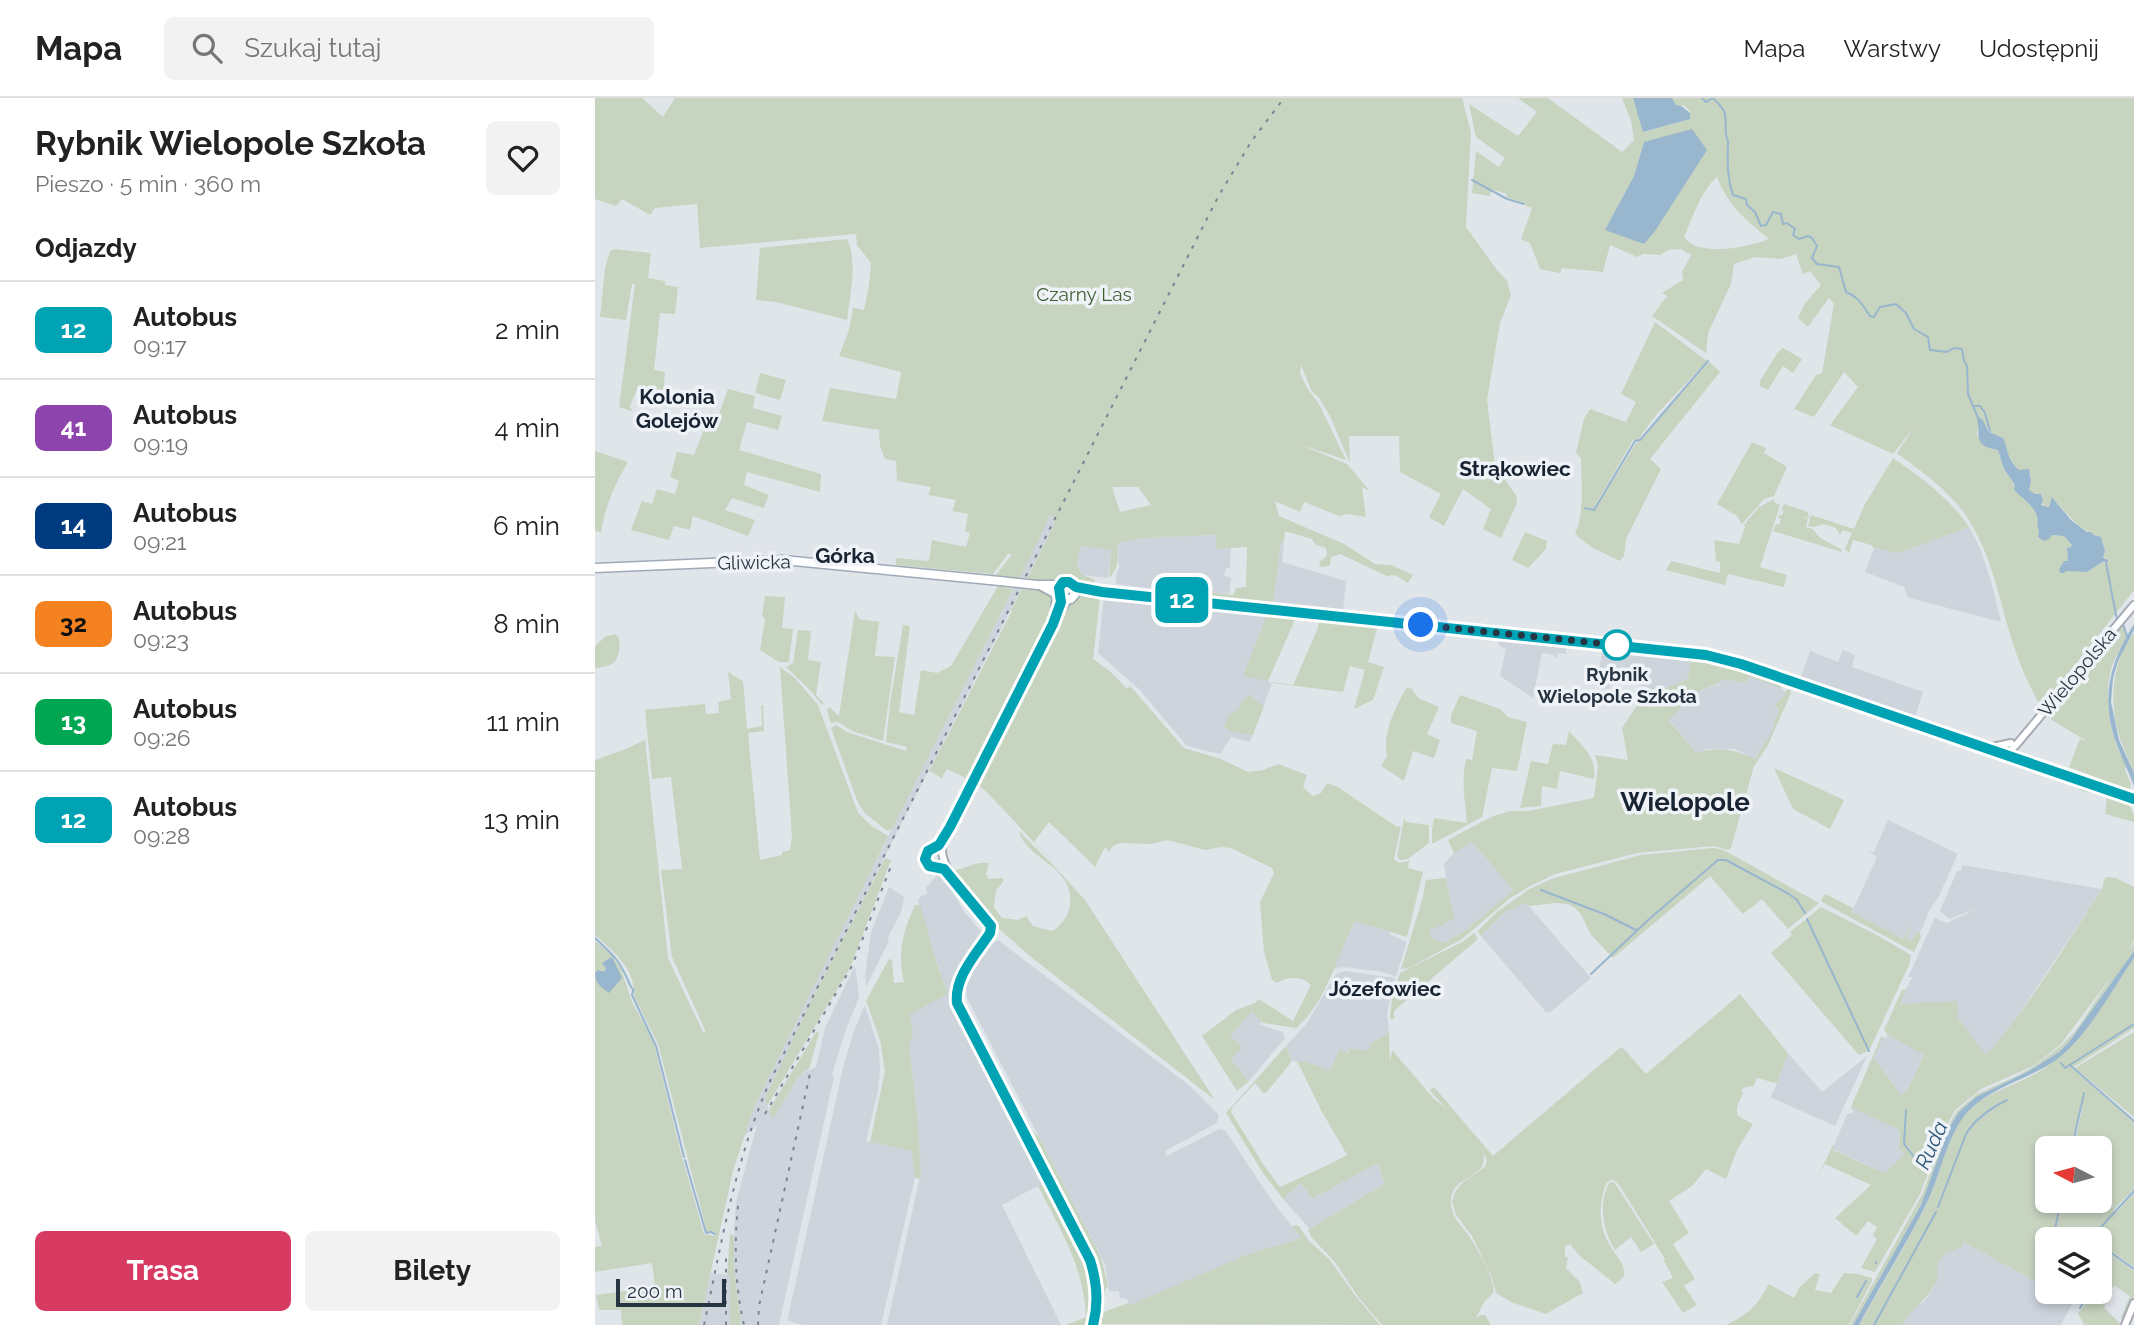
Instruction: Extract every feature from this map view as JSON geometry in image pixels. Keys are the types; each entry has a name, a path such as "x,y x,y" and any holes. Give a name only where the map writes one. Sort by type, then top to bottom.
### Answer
{"main road":[{"name":"Gliwicka","path":"595,568 783,560 1037,585 1062,594 1068,581 1076,590"},
{"path":"1062,594 1073,598 1076,590 1095,591 1706,655 1741,664 2133,798"}],"street":[{"path":"1037,585 1056,597 1053,624"},
{"path":"950,827 935,849 927,852 925,861 931,867 941,860 950,827 1057,616 1062,594"},
{"name":"Wielopolska","path":"1985,748 2013,745 2134,605"},
{"path":"2005,755 2006,748 2013,745 2017,758"},
{"path":"935,849 944,869 991,927 962,978 957,992 957,1003 1090,1260 1097,1295 1093,1325"},
{"path":"2126,1325 2134,1303"}],"shaded area":[{"path":"1051,514 1058,517 811,1001 765,1098 772,1119 801,1074 816,1067 825,1028 855,965 859,998 832,1074 834,1077 779,1325 741,1325 734,1265 734,1227 736,1202 757,1125 744,1136 754,1107"},
{"path":"1969,527 1980,548 2001,622 1908,597 1904,587 1865,572 1874,548 1899,553"},
{"path":"1216,535 1217,549 1231,548 1230,568 1226,568 1224,575 1231,578 1229,594 1208,592 1208,588 1200,587 1176,586 1175,589 1164,590 1116,584 1120,565 1117,543 1144,538"},
{"path":"1281,541 1284,541 1282,562 1346,581 1343,612 1273,605"},
{"path":"1080,546 1111,550 1108,578 1082,575 1077,565"},
{"path":"1104,597 1267,616 1258,637 1268,681 1272,683 1250,742 1231,737 1220,754 1187,746 1138,688 1098,653"},
{"path":"1498,641 1567,645 1566,654 1558,653 1555,658 1554,655 1542,653 1533,698 1500,676 1506,649 1499,646"},
{"path":"1603,648 1691,658 1688,679 1642,698 1643,687 1614,672 1609,689 1596,687"},
{"path":"1843,650 1855,655 1852,667 1923,692 1915,717 1867,699 1859,700 1800,680 1810,651 1838,662"},
{"path":"1749,675 1780,687 1786,694 1772,732 1755,759 1735,749 1707,749 1696,753 1669,719 1682,707 1673,698 1717,685 1724,679 1745,683"},
{"path":"1888,820 1958,854 1923,927 1911,941 1905,938 1910,928 1903,939 1852,912 1877,857 1868,850 1874,852"},
{"path":"1471,841 1513,890 1466,930 1443,943 1430,938 1428,931 1453,919 1444,864"},
{"path":"1963,865 2102,889 2006,1034 1986,1056 1958,1018 1899,1004 1912,977 1908,977 1935,918 1947,923 1979,908 1949,919 1940,911 1957,871 1961,871"},
{"path":"938,874 942,874 965,913 982,932 954,979 956,984 948,994 1023,1137 1021,1143 1025,1151 1030,1151 1048,1183 1002,1205 1061,1325 887,1325 921,1172 909,1047 913,1033 910,1014 944,985 918,900 927,894 926,888"},
{"path":"889,887 904,897 901,912 866,987 871,932"},
{"path":"1526,903 1591,978 1551,1012 1546,1012 1481,936 1505,912"},
{"path":"1355,921 1390,931 1389,934 1407,942 1396,976 1342,967 1334,969"},
{"path":"998,940 1190,1086 1219,1115 1217,1123 1165,1151 1167,1156 1219,1129 1225,1130 1270,1198 1301,1238 1246,1255 1129,1306 1127,1299 1120,1298 1119,1291 1109,1291 1105,1264 967,998 966,983 989,946"},
{"path":"1345,971 1395,978 1387,1013 1389,1033 1370,1044 1371,1048 1362,1051 1350,1049 1330,1071 1307,1062 1292,1061 1286,1046 1307,1023 1334,977"},
{"path":"865,1005 879,1050 880,1070 878,1091 866,1141 912,1151 916,1173 881,1325 803,1325 788,1321 788,1317 843,1068"},
{"path":"1251,1012 1261,1021 1260,1025 1283,1032 1285,1038 1249,1081 1231,1059 1230,1036"},
{"path":"1888,1035 1924,1054 1907,1091 1901,1095 1874,1058 1883,1037"},
{"path":"1788,1053 1822,1092 1867,1056 1835,1126 1770,1097"},
{"path":"1854,1108 1900,1130 1899,1148 1904,1155 1884,1173 1832,1149 1848,1113 1852,1114"},
{"path":"1378,1163 1384,1184 1310,1229 1283,1199 1301,1183 1312,1199"},
{"path":"1964,1242 2035,1281 2035,1304 2072,1304 2061,1325 1903,1325 1908,1315 1924,1302 1933,1289 1938,1273 1936,1265 1945,1254 1962,1247"},
{"path":"710,1273 730,1275 730,1325 699,1325"}],"green space":[{"name":"Czarny Las","path":"595,98 642,98 663,117 675,98 1462,98 1471,132 1466,227 1507,281 1511,295 1500,323 1487,400 1495,465 1517,497 1516,505 1501,538 1483,529 1491,509 1463,489 1444,526 1429,517 1441,494 1400,472 1399,436 1349,436 1350,463 1330,416 1311,390 1301,365 1300,373 1307,388 1319,404 1346,460 1299,444 1347,464 1370,491 1362,487 1366,517 1348,514 1339,516 1304,502 1300,512 1275,501 1279,516 1344,544 1375,564 1391,565 1413,575 1408,583 1395,575 1387,576 1340,554 1331,557 1330,566 1321,567 1319,562 1327,556 1326,548 1312,539 1285,531 1284,541 1281,542 1273,605 1208,597 1208,592 1233,595 1236,588 1246,587 1247,547 1216,549 1216,535 1144,538 1117,543 1118,562 1109,578 1111,550 1080,546 1077,565 1082,575 1094,579 1093,586 1080,584 1070,576 1055,582 1027,579 1055,523 1051,514 1020,578 996,575 1012,554 1008,554 993,574 896,565 896,558 929,561 932,540 966,547 970,533 965,532 968,514 952,511 956,500 928,495 931,487 897,481 896,461 885,459 880,446 879,430 822,421 830,388 896,399 901,372 839,356 849,330 853,308 864,310 869,285 871,263 857,245 856,234 700,248 697,204 655,208 650,215 622,199 616,206 595,199","holes":["1112,487 1138,487 1151,505 1120,512"]},
{"path":"1518,98 1548,98 1622,152 1634,140 1631,121 1622,98 1633,98 1644,132 1690,119 1690,111 1684,105 1676,105 1672,98 2134,98 2134,590 2041,708 2013,644 1988,561 1974,529 1951,497 1897,453 1914,427 1893,454 1830,425 1858,387 1844,372 1814,417 1794,409 1816,375 1822,373 1834,304 1829,298 1808,327 1798,318 1805,303 1821,285 1810,271 1803,274 1796,254 1780,259 1755,257 1734,264 1731,284 1708,333 1706,353 1652,316 1667,296 1662,293 1683,280 1682,272 1691,255 1681,249 1670,250 1674,247 1660,255 1643,254 1637,257 1610,245 1603,272 1562,268 1560,273 1540,269 1530,243 1521,239 1532,208 1506,197 1507,194 1491,189 1490,196 1472,193 1476,151 1499,167 1505,158 1476,137 1469,104 1518,136 1537,112","holes":["1644,142 1644,244 1606,229 1634,176","1717,177 1732,204 1769,239 1750,245 1712,249 1691,243 1684,237 1697,205","1978,425 1986,427 2013,464 2019,470 2031,474 2029,490 2043,501 2041,504 2049,507 2053,498 2080,526 2101,537 2105,563 2102,562 2087,572 2059,569 2064,561 2068,561 2067,548 2070,549 2072,545 2064,536 2052,535 2037,526 2037,515 2014,490 2015,485 2004,469 1998,450 1992,449 1977,435"]},
{"path":"847,239 853,269 847,320 776,302 756,300 760,248"},
{"path":"614,249 651,253 648,278 678,287 675,314 660,313 654,370 665,372 666,391 638,387 630,406 632,411 619,407 635,284 632,284 626,320 600,317 605,268 610,251"},
{"path":"1655,322 1707,361 1656,415 1638,440 1633,440 1593,509 1584,509 1594,510 1636,443 1709,362 1720,372 1650,459 1661,469 1626,539 1624,556 1620,561 1591,547 1575,534 1582,497 1581,458 1576,453 1584,419 1590,409 1626,422 1636,402 1621,394"},
{"path":"1783,348 1802,359 1793,373 1783,366 1768,390 1760,386 1760,381"},
{"path":"760,373 786,380 780,400 755,393"},
{"path":"728,389 755,396 753,408 782,416 778,430 747,422 739,450 821,474 820,492 747,472 744,485 769,495 764,508 732,498 725,510 755,520 748,536 693,516 690,530 674,526 669,540 631,530 642,501 652,504 657,489 675,494 679,481 670,477 677,452 694,455 711,412 719,414"},
{"path":"1752,442 1766,448 1764,453 1787,467 1774,496 1764,499 1742,524 1737,516 1717,504"},
{"path":"595,451 628,462 611,496 601,532 595,531"},
{"path":"1893,458 1934,489 1969,527 1899,553 1853,540 1849,553 1845,549 1852,533 1843,530 1840,535 1836,528 1824,524 1808,526 1811,515 1854,529 1865,504"},
{"path":"1774,499 1774,502 1780,505 1760,567 1787,575 1784,587 1728,574 1725,585 1666,570 1671,561 1720,573 1714,540 1739,544 1744,525 1759,507"},
{"path":"1784,504 1808,512 1809,518 1801,516 1808,519 1806,527 1813,529 1820,538 1842,552 1773,531 1776,524 1779,525 1781,519 1778,518 1784,511 1781,510"},
{"path":"1525,532 1547,541 1546,549 1528,568 1512,560"},
{"path":"998,586 1013,589 892,829 887,831 865,813 858,803 831,728 836,725 847,732 906,751 907,747 886,742 903,625 910,626 899,712 914,715 921,670 937,673 951,666"},
{"path":"1022,589 1040,591 1052,597 1052,607 1044,631 971,776 966,778 947,769 942,778 929,771"},
{"path":"1082,595 1100,597 1093,659 1127,689 1130,686 1184,748 1221,759 1248,772 1264,770 1278,764 1307,775 1303,787 1313,796 1321,793 1327,783 1338,787 1397,827 1401,826 1394,859 1399,863 1409,861 1408,868 1423,872 1407,937 1355,921 1316,1005 1296,1028 1263,1023 1251,1012 1230,1036 1242,1047 1231,1059 1249,1081 1237,1091 1202,1036 1236,1010 1259,999 1293,1021 1311,985 1295,978 1277,983 1272,980 1264,952 1260,902 1274,873 1272,868 1231,848 1205,850 1167,840 1152,844 1120,843 1113,846 1109,852 1105,847 1095,867 1049,822 1034,842 977,783 1067,605"},
{"path":"765,596 785,597 782,628 793,629 789,662 779,662 760,650 765,619 762,616"},
{"path":"855,610 859,619 879,622 875,656 895,657 883,741 852,731 838,722 831,723 827,711 829,707 839,716"},
{"path":"1246,611 1297,615 1268,681 1243,676 1266,617 1246,614"},
{"path":"1319,618 1378,625 1368,662 1384,667 1373,700 1354,709 1365,670 1350,666 1343,692 1273,683 1272,682 1293,685 1318,628"},
{"path":"2122,622 2127,636 2112,666 2108,704 2112,731 2127,765 2125,769 2131,785 2129,792 2101,784 2100,779 2069,767 2080,739 2088,742 2052,720 2047,714"},
{"path":"798,630 811,631 808,660 821,662 816,695 824,703 822,705 786,667 793,663"},
{"path":"2134,633 2134,773 2118,732 2113,694 2121,655"},
{"path":"615,634 619,638 616,660 595,668 595,646 605,637"},
{"path":"1691,658 1727,665 1785,683 1781,688 1749,676 1745,683 1724,679 1692,698 1685,693 1674,698 1682,707 1669,720 1696,753 1726,750 1755,759 1772,732 1779,710 1775,705 1790,688 1791,693 1767,747 1754,766 1731,848 1728,850 1714,846 1637,853 1555,874 1509,899 1462,939 1409,968 1401,969 1426,880 1446,878 1454,919 1429,931 1431,938 1443,943 1466,930 1513,890 1472,842 1454,853 1448,840 1491,817 1510,811 1528,811 1594,798 1598,765 1595,755 1628,760 1622,728 1642,698 1688,679"},
{"path":"780,667 795,678 818,705 858,813 888,836 754,1107 733,1171 699,1325 622,1325 621,1310 599,1310 596,1295 655,1287 652,1263 595,1272 595,1247 602,1246 595,1221 595,941 611,954 621,969 632,1002 653,1040 704,1234 715,1236 716,1233 707,1232 658,1044 634,996 631,977 622,961 595,935 595,760 645,740 668,958 703,1032 706,1032 672,957 661,870 682,869 671,777 652,779 645,710 705,704 706,714 719,713 718,702 731,699 728,672 743,681 747,729 762,726 763,705 764,731 748,733 760,860 782,855 782,852 790,850 792,836"},
{"path":"1407,687 1412,689 1418,698 1439,707 1427,734 1440,740 1434,758 1413,751 1404,781 1381,766 1387,756 1386,738 1391,720"},
{"path":"1252,695 1253,699 1264,706 1253,735 1230,731 1224,727 1243,699"},
{"path":"1460,695 1500,709 1508,717 1527,722 1517,771 1492,768 1482,817 1432,843 1434,818 1467,823 1464,775 1466,759 1472,760 1477,731 1451,723 1451,715"},
{"path":"1569,731 1591,758 1594,779 1560,771 1557,789 1542,786 1541,806 1520,808 1531,761 1548,764 1553,744 1566,745"},
{"path":"1774,768 1844,800 1830,829 1793,809"},
{"path":"2072,781 2129,803 2134,822 2105,814 2107,797 2079,790 2081,785"},
{"path":"1404,818 1406,822 1429,825 1429,843 1408,859 1400,860 1397,857"},
{"path":"1019,831 1085,900 1215,1100 1031,957 990,921 955,875 955,870 989,863 986,874 989,879 1004,880 996,891 994,907 1002,918 1018,920 1026,916 1033,926 1052,931 1055,929 1064,921 1070,905 1065,881 1030,849"},
{"path":"1713,848 1731,854 1819,903 1788,929 1762,899 1743,914 1710,876 1613,958 1591,935 1581,914 1568,904 1529,906 1526,903 1505,912 1481,936 1478,931 1497,912 1528,890 1551,879 1641,855"},
{"path":"885,858 891,860 850,968 767,1106 765,1098 811,1001"},
{"path":"2107,877 2116,878 2134,887 2134,941 2126,953 2134,943 2134,951 2069,1042 2059,1052 2029,1071 1976,1097 1959,1112 1949,1128 1921,1205 1853,1325 1850,1325 1923,1193 1945,1132 1957,1111 1977,1094 2019,1075 2036,1065 2062,1045 2077,1029 2112,976 2061,1044 2035,1065 1981,1089 1955,1110 1945,1129 1920,1194 1875,1272 1861,1268 1877,1239 1873,1236 1877,1227 1868,1221 1856,1236 1835,1218 1871,1185 1825,1164 1818,1176 1833,1145 1833,1150 1884,1173 1904,1155 1899,1148 1900,1130 1851,1107 1881,1037 1874,1058 1901,1095 1907,1091 1924,1055 1888,1035 1884,1030 1902,990 1907,989 1900,1004 1957,1001 1958,1018 1986,1055 2033,995 2102,889"},
{"path":"1825,894 1903,939 1909,927 1905,938 1911,941 1919,932 1921,937 1914,952 1824,903 1821,901"},
{"path":"915,905 920,905 948,994 910,1014 913,1033 909,1047 917,1112 920,1179 915,1178 912,1151 870,1142 885,1071 880,1040 866,1001 889,959 892,960 894,983 904,982 902,942"},
{"path":"1821,907 1911,955 1909,965 1869,1051 1859,1055 1771,953 1792,935 1790,932"},
{"path":"1474,933 1478,939 1394,1011 1394,1019 1390,1019 1392,998 1400,973 1464,941"},
{"path":"2134,958 2134,1028 2072,1068 2134,1122 2134,1191 2113,1210 2116,1213 2134,1193 2134,1267 2112,1252 2112,1227 2056,1227 2060,1213 2112,1213 2112,1136 2076,1136 2081,1106 2074,1136 2035,1136 2035,1213 2058,1213 2055,1227 2035,1227 2035,1281 1964,1242 1962,1247 1945,1254 1937,1265 1938,1275 1932,1290 1903,1325 1859,1325 1921,1214 1953,1134 1965,1115 1991,1094 2043,1069 2070,1045 2093,1018"},
{"path":"1740,994 1788,1053 1777,1083 1773,1082 1773,1085 1772,1082 1757,1078 1753,1087 1741,1089 1743,1094 1737,1107 1738,1116 1753,1124 1737,1150 1726,1179 1706,1169 1692,1186 1669,1201 1689,1233 1673,1244 1695,1279 1684,1286 1697,1305 1683,1313 1662,1282 1673,1278 1665,1259 1613,1179 1607,1182 1604,1190 1601,1215 1607,1240 1624,1268 1624,1277 1615,1284 1579,1255 1570,1244 1565,1247 1565,1257 1568,1257 1566,1268 1580,1282 1583,1293 1546,1314 1511,1302 1496,1293 1486,1264 1494,1292 1484,1302 1476,1318 1485,1315 1491,1325 1382,1325 1308,1230 1384,1184 1378,1163 1312,1199 1301,1183 1283,1199 1263,1173 1226,1113 1286,1046 1292,1061 1266,1093 1255,1083 1231,1112 1280,1187 1347,1155 1297,1061 1330,1071 1340,1049 1348,1053 1350,1048 1362,1051 1371,1048 1370,1044 1389,1033 1390,1063 1392,1050 1434,1099 1446,1108 1431,1092 1434,1087 1493,1156 1621,1047 1646,1074","holes":["1483,1152 1487,1160 1485,1167 1463,1182 1452,1201 1456,1215 1472,1236 1484,1260 1455,1217 1451,1203 1456,1187 1481,1168 1484,1161"]},
{"path":"961,998 1017,1104 1039,1137 1101,1257 1108,1286 1104,1303 1099,1276 1088,1248 1035,1149 1030,1131 1025,1127 960,1005 963,1004"},
{"path":"816,1032 819,1033 809,1069 798,1078 772,1120 769,1110"},
{"path":"2134,1032 2134,1117 2075,1068"},
{"path":"1614,1182 1654,1244 1641,1252 1631,1237 1615,1250 1607,1234 1603,1217 1604,1200 1609,1183"},
{"path":"1048,1183 1075,1234 1089,1269 1093,1287 1090,1325 1066,1325 1086,1317 1084,1299 1070,1249 1038,1186"},
{"path":"1296,1225 1330,1260 1380,1325 1099,1324 1101,1313 1128,1303 1130,1305 1246,1255 1301,1238 1292,1226"},
{"path":"730,1233 734,1236 734,1265 741,1325 730,1325 730,1275 727,1275"},
{"path":"2112,1255 2134,1271 2134,1296 2124,1319 2121,1318 2130,1296 2115,1286 2112,1288"},
{"path":"1815,1273 1820,1274 1815,1290 1831,1293 1844,1273 1872,1278 1849,1325 1726,1325 1752,1309 1769,1284 1794,1298 1799,1288"},
{"path":"2085,1304 2105,1304 2104,1308 2122,1325 2084,1325 2078,1313"}],"water":[{"path":"1633,98 1672,98 1676,105 1690,113 1690,119 1643,132"},
{"path":"1692,129 1707,150 1644,244 1605,230 1634,176 1644,142"},
{"path":"1977,418 1982,419 1989,432 2003,438 2010,459 2019,470 2029,469 2029,490 2041,494 2041,505 2049,507 2052,497 2071,520 2087,532 2101,537 2105,551 2103,558 2108,562 2102,562 2087,572 2060,573 2059,569 2064,561 2068,561 2067,547 2072,545 2064,536 2052,535 2044,541 2038,537 2037,515 2014,490 2015,485 2004,469 1998,450 1984,446 1979,440"},
{"path":"2134,624 2134,630 2118,661 2111,702 2119,740 2134,773 2134,786 2112,728 2108,697 2118,653"},
{"path":"2134,951 2134,958 2098,1012 2068,1050 2045,1067 1996,1091 1965,1115 1953,1134 1929,1198 1913,1230 1859,1325 1853,1325 1921,1205 1949,1128 1959,1112 1976,1097 2029,1071 2059,1052"},
{"path":"612,957 622,978 609,993 597,982 595,973 598,970 604,972 606,968 602,963"}],"waterway":[{"path":"1702,98 1706,102 1713,98 1725,114 1728,170 1733,195 1746,199 1761,226 1766,225 1773,212 1781,214 1783,224 1787,223 1795,229 1793,235 1799,239 1808,236 1812,238 1817,246 1812,258 1817,264 1839,267 1846,292 1857,299 1870,316 1874,317 1880,307 1896,304 1906,313 1914,329 1928,337 1930,350 1947,352 1954,348 1962,349 1967,366 1968,394 1979,420"},
{"path":"1472,180 1507,199 1524,204"},
{"path":"1585,508 1594,510 1635,441 1640,440 1708,361"},
{"path":"1975,406 1980,406 1985,413 1990,431"},
{"path":"2106,563 2117,620"},
{"path":"2123,624 2127,636"},
{"path":"1591,974 1718,860 1726,860 1789,894 1797,900 1805,913"},
{"path":"1541,890 1604,914 1636,930"},
{"path":"1807,919 1869,1051"},
{"path":"595,938 623,969 656,1046 684,1157"},
{"path":"2061,1063 2065,1068 2134,1024"},
{"path":"2070,1065 2134,1121"},
{"path":"2075,1136 2084,1093"},
{"path":"1938,1207 1966,1134 1984,1114 2007,1100"},
{"name":"Ruda","path":"1906,1110 1904,1144 1927,1173"},
{"path":"685,1160 706,1233 715,1234"},
{"path":"2101,1227 2134,1191"},
{"path":"1874,1325 1936,1212"},
{"path":"2055,1227 2058,1213"},
{"path":"2112,1253 2134,1269"},
{"path":"1857,1297 1866,1281"},
{"path":"2080,1308 2082,1304"}],"railway":[{"path":"704,1325 739,1168 772,1077 1218,197 1251,142 1284,98"},
{"path":"765,1114 852,966 891,866"},
{"path":"758,1325 759,1306 811,1069"},
{"path":"738,1206 736,1266 744,1325"},
{"path":"726,1255 726,1325"}],"bus line":[{"name":"12","path":"1093,1325 1097,1295 1090,1260 957,1003 957,992 962,978 990,933 991,926 957,883 944,870 929,866 925,859 928,851 939,845 950,827 1057,616 1061,602 1058,593 1063,582 1102,592 1706,655 1733,661 2134,799"}],"place":[{"name":"Rybnik Wielopole Szkoła","path":"1617,645"}],"district":[{"name":"Kolonia Golejów","path":"677,408"},
{"name":"Strąkowiec","path":"1515,468"},
{"name":"Górka","path":"845,555"},
{"name":"Wielopole","path":"1685,802"},
{"name":"Józefowiec","path":"1385,988"}],"route":[{"path":"1421,625 1617,645"}]}
